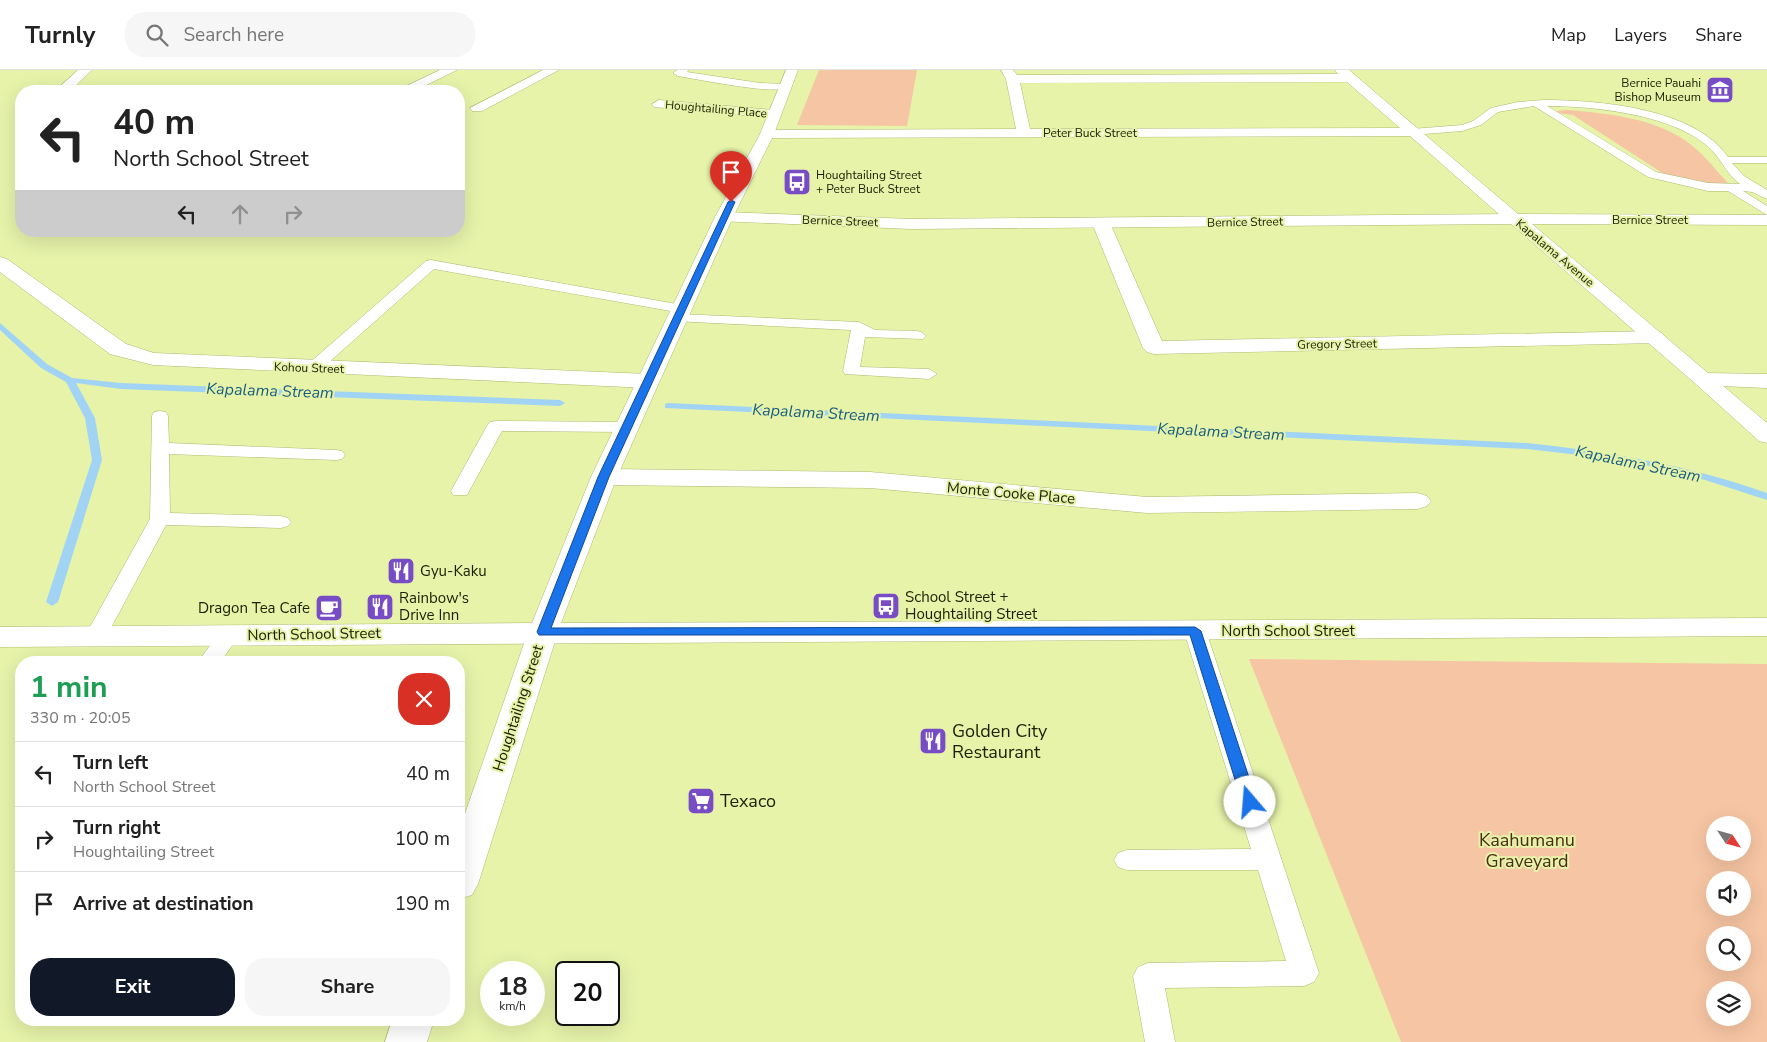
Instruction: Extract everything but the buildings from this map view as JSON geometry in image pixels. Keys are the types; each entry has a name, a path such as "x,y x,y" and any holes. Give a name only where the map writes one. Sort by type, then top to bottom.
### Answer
{"street":[{"path":"69,85 86,70"},
{"path":"417,85 451,70"},
{"path":"477,108 553,70"},
{"name":"Houghtailing Street","path":"465,866 543,632 604,477 724,217 767,134 792,70"},
{"path":"1024,133 1010,74 1346,74"},
{"name":"Kapalama Avenue","path":"1346,74 1705,380 1767,436"},
{"name":"Houghtailing Place","path":"659,104 774,114"},
{"name":"Peter Buck Street","path":"767,134 1412,132"},
{"name":"Bernice Street","path":"724,217 912,224 1515,219 1767,220"},
{"name":"Gregory Street","path":"1101,223 1154,348 1655,338"},
{"name":"Kohou Street","path":"0,263 118,349 153,359 314,368 648,381"},
{"path":"1705,380 1767,381"},
{"name":"Monte Cooke Place","path":"604,477 870,480 1147,504 1418,501"},
{"name":"North School Street","path":"0,637 543,632 1195,631 1767,627"},
{"path":"406,1042 411,1026"}],"lane":[{"path":"684,70 678,74 760,86 784,87"},
{"path":"1536,104 1652,175 1708,188 1754,188"},
{"path":"1412,132 1461,128 1477,123 1492,110 1536,104 1561,104 1612,109 1677,125 1705,137 1718,148 1732,171 1754,188 1767,195"},
{"path":"1726,160 1767,160"},
{"path":"1728,188 1767,211"},
{"path":"314,368 431,264 680,314 859,326 871,334 918,336"},
{"path":"859,326 851,370 929,374"},
{"path":"96,636 160,519 160,416"},
{"path":"460,491 496,426 627,427"},
{"path":"160,448 336,455"},
{"path":"160,519 281,522"},
{"path":"1160,1042 1148,976 1304,973 1195,631"},
{"path":"213,656 229,635"},
{"path":"1127,860 1268,860"}],"green space":[{"path":"819,70 917,70 907,126 797,125"},
{"path":"1566,110 1631,118 1662,128 1677,135 1695,148 1730,185 1696,187 1655,179 1670,178 1573,115 1556,113 1557,111"},
{"name":"Kaahumanu Graveyard","path":"1249,659 1767,664 1767,1042 1401,1042"}],"waterway":[{"name":"Kapalama Stream","path":"0,326 44,366 70,380"},
{"path":"52,602 97,460 90,418 70,380"},
{"name":"Kapalama Stream","path":"70,380 121,386 560,403"},
{"name":"Kapalama Stream","path":"668,406 1527,446 1649,463 1709,478 1767,497"}],"place":[{"name":"Bernice Pauahi Bishop Museum","path":"1720,90"},
{"name":"Houghtailing Street + Peter Buck Street","path":"797,182"},
{"name":"Gyu-Kaku","path":"401,571"},
{"name":"School Street + Houghtailing Street","path":"886,606"},
{"name":"Rainbow's Drive Inn","path":"380,607"},
{"name":"Dragon Tea Cafe","path":"329,608"},
{"name":"Golden City Restaurant","path":"933,741"},
{"name":"Texaco","path":"701,801"}],"route":[{"path":"731,202 604,477 543,632 1195,631 1250,802"}]}
